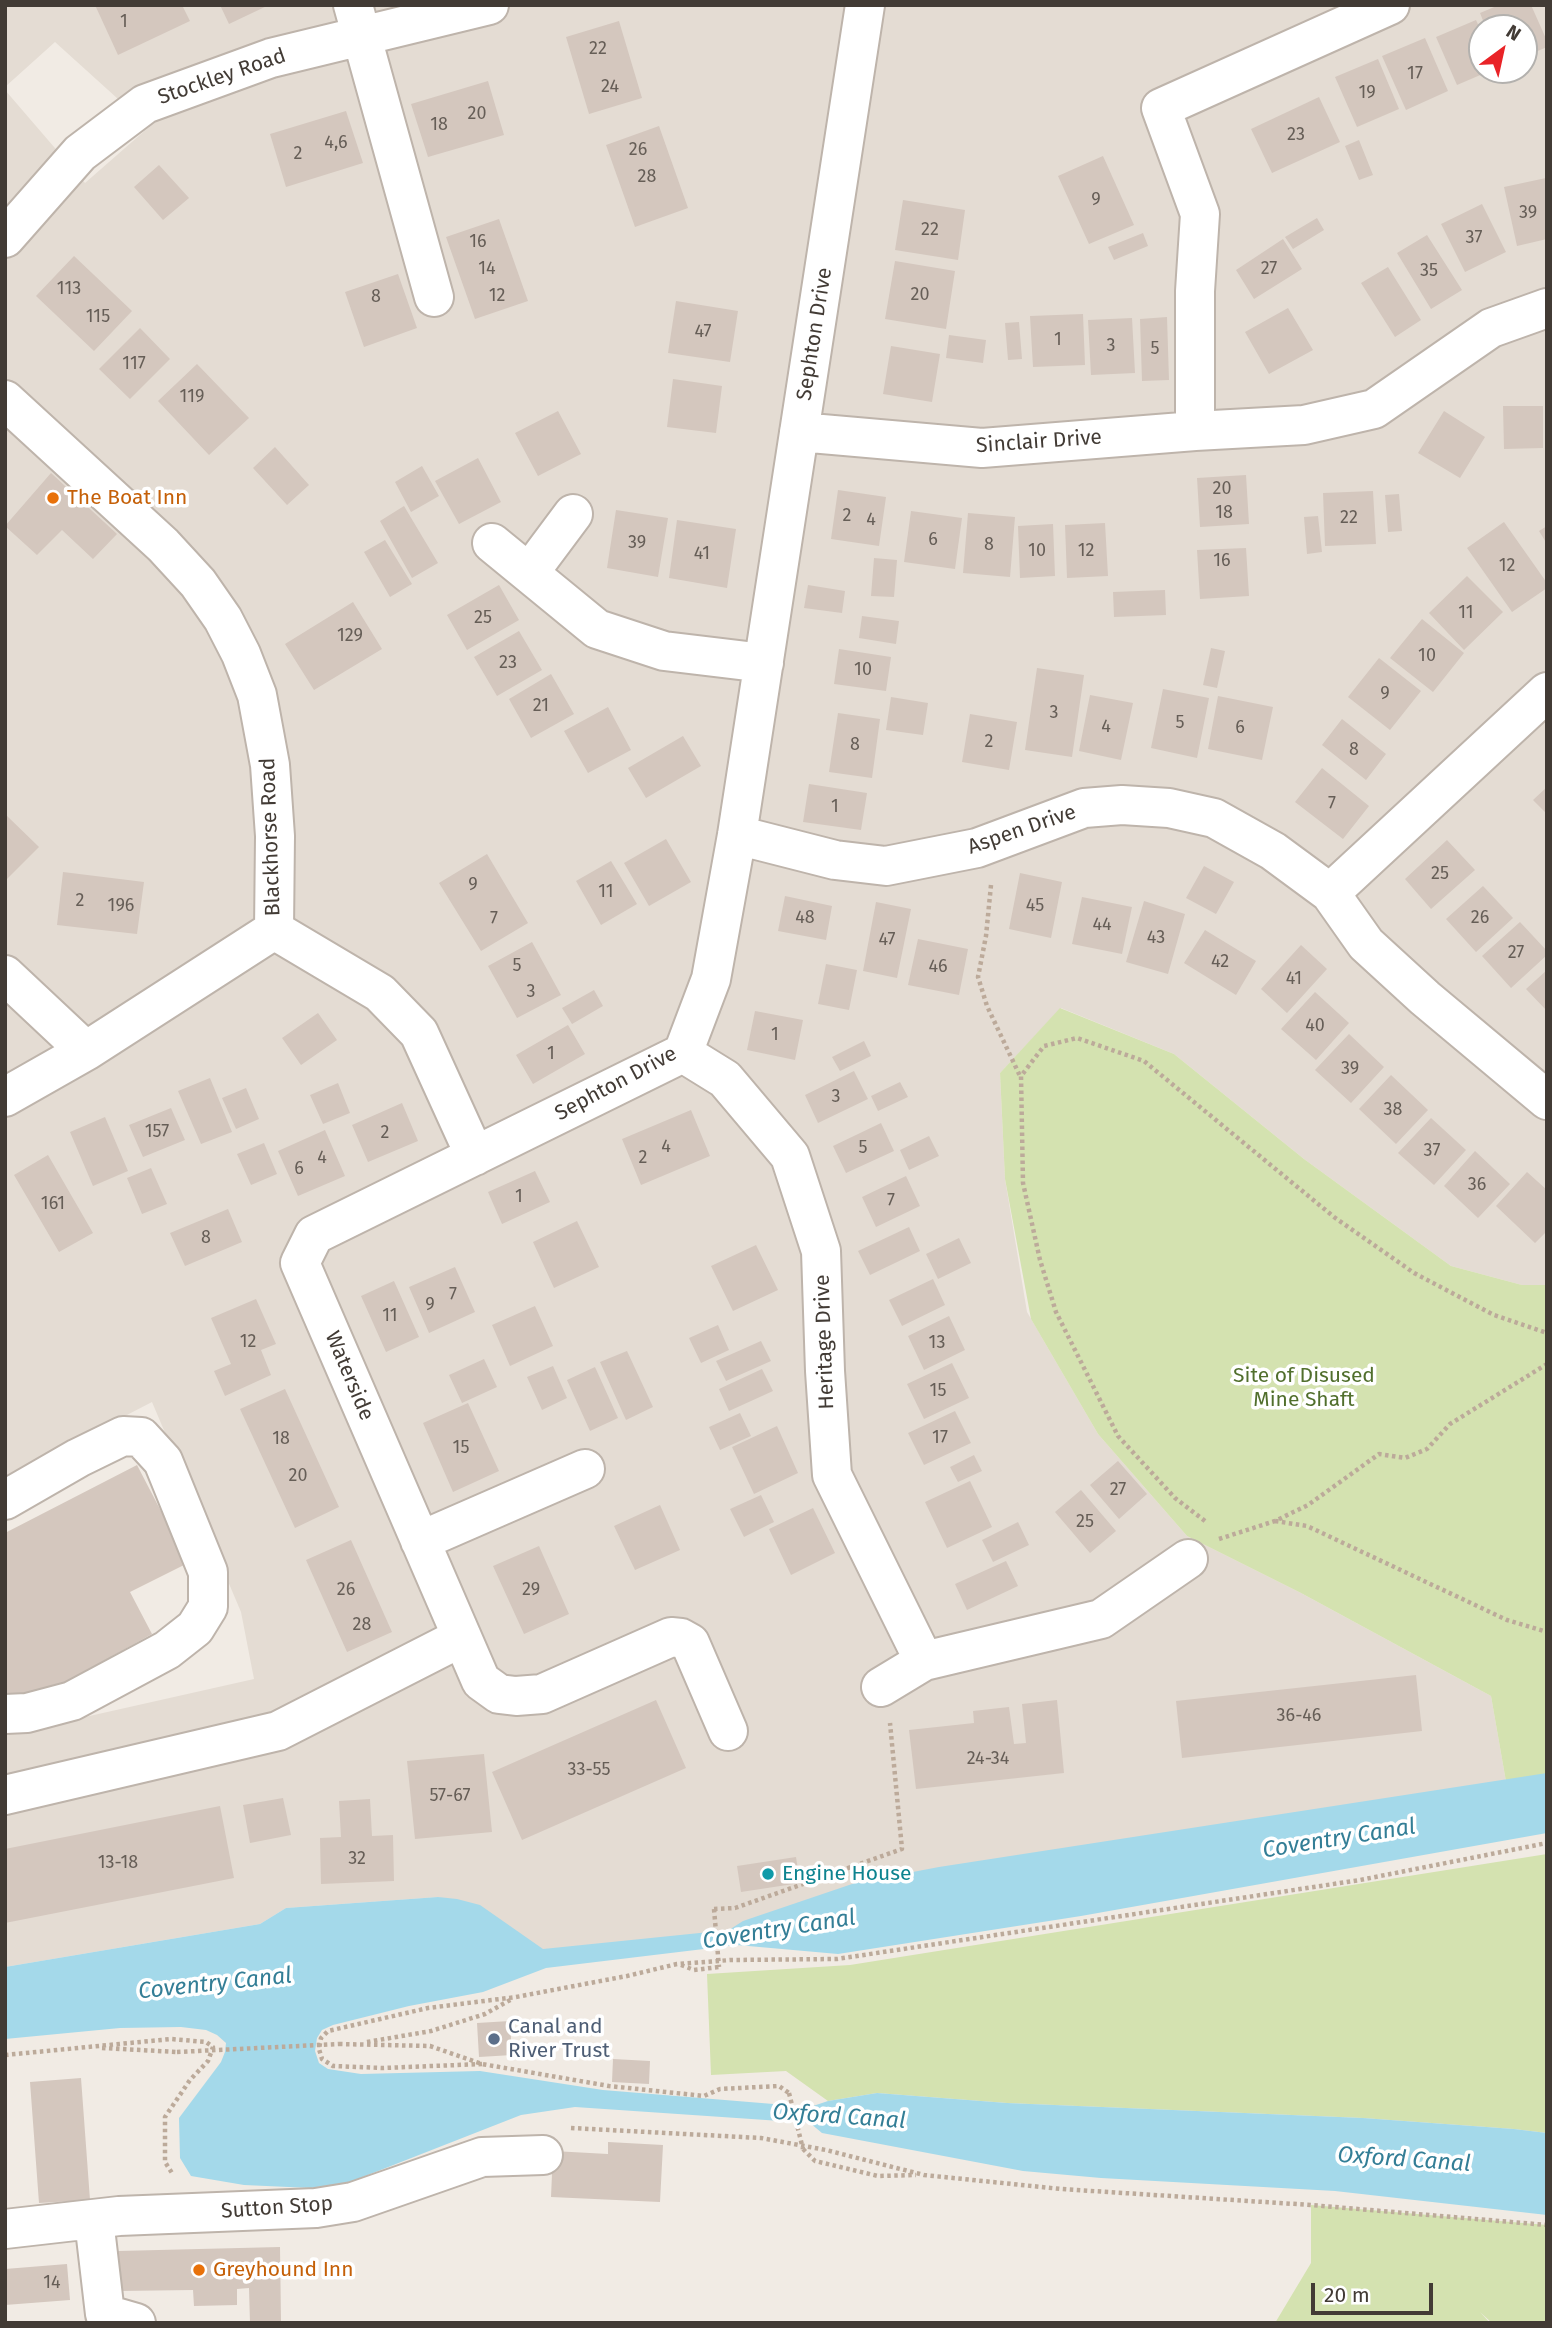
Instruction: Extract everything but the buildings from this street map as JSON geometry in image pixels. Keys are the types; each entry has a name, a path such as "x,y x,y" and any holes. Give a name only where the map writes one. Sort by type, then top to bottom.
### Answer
{"street":[{"name":"Stockley Road","path":"5,239 80,153 145,104 271,58 358,21 489,5"},
{"name":"Sephton Drive","path":"475,1156 682,1053 711,979 737,835 865,5"},
{"path":"1195,430 1195,290 1200,214 1161,108 1390,5"},
{"path":"358,21 434,297"},
{"name":"Sinclair Drive","path":"800,432 982,448 1195,430 1304,425 1374,409 1491,328 1547,308"},
{"name":"Blackhorse Road","path":"5,400 163,545 198,583 223,619 241,653 257,695 270,765 275,836 274,930 86,1051 5,1097"},
{"path":"529,573 573,514"},
{"path":"492,543 597,629 664,651 764,663"},
{"path":"1330,894 1547,692"},
{"name":"Aspen Drive","path":"737,835 835,860 886,866 977,848 1084,808 1122,805 1169,808 1214,818 1273,851 1330,894 1366,944 1425,998 1547,1100"},
{"path":"274,930 380,993 419,1033 475,1156"},
{"path":"5,975 86,1051"},
{"name":"Heritage Drive","path":"682,1053 725,1079 790,1156 821,1251 832,1475 925,1661"},
{"name":"Waterside","path":"475,1156 314,1235 300,1263 481,1681 499,1694 542,1694 671,1637 681,1638 690,1643 728,1731"},
{"path":"5,1500 78,1458 123,1436 141,1437 163,1461 208,1572 208,1607 195,1628 167,1650 84,1695 49,1709 5,1714"},
{"path":"420,1541 585,1469"},
{"path":"881,1688 925,1661 1101,1619 1188,1559"},
{"path":"5,1795 278,1731 463,1637"},
{"name":"Sutton Stop","path":"5,2229 119,2216 316,2208 354,2202 482,2157 550,2141"},
{"path":"94,2220 105,2314 136,2323"}],"path":[{"path":"977,848 986,862 991,883 986,936 978,977 987,1006 1021,1076 1023,1183 1040,1260 1056,1312 1118,1436 1175,1498 1225,1535"},
{"path":"1021,1076 1044,1046 1077,1038 1144,1061 1334,1217 1414,1273 1494,1315 1547,1333"},
{"path":"1188,1559 1225,1535 1275,1521 1308,1505 1379,1454 1405,1458 1427,1449 1450,1424 1547,1364"},
{"path":"1275,1521 1307,1526 1507,1620 1547,1632"},
{"path":"677,1964 694,1970 719,1967 714,1909 735,1908 902,1849 888,1703 881,1688"},
{"path":"482,2064 383,2068 333,2066 322,2059 319,2049 321,2038 328,2031 428,2008 516,1997 677,1964 731,1960 837,1959 1360,1880 1547,1843"},
{"path":"354,2044 431,2031 485,2014 516,1997"},
{"path":"5,2055 171,2039 206,2042 213,2047 208,2061 190,2080 165,2117 165,2162 176,2178"},
{"path":"87,2047 177,2052 339,2044 430,2046 482,2064 609,2086 704,2096 720,2089 779,2086 789,2093 803,2149 816,2161 878,2176 924,2175 1061,2189 1311,2205 1547,2225"},
{"path":"550,2141 761,2138 826,2150 924,2175"}],"shaded area":[{"path":"5,5 1547,5 1547,1285 1522,1285 1451,1266 1304,1159 1174,1054 1061,1008 1000,1073 1005,1179 1027,1312 1098,1434 1187,1536 1301,1593 1491,1696 1511,1810 550,1958 438,1897 286,1908 260,1924 5,1967 5,1735 254,1679 241,1612 152,1402 5,1478 5,90 85,183 149,127 55,42 5,87"}],"green space":[{"name":"Site of Disused Mine Shaft","path":"1060,1008 1174,1054 1304,1159 1451,1266 1522,1285 1547,1285 1547,1805 1511,1810 1491,1696 1301,1593 1187,1536 1098,1434 1031,1319 1005,1179 1000,1073"},
{"path":"1547,1854 1547,2133 1363,2118 1007,2103 877,2093 828,2101 786,2071 711,2075 707,1974 850,1965"},
{"path":"1311,2205 1547,2225 1547,2323 1492,2323 1480,2312 1490,2323 1275,2323 1311,2263"}],"water":[{"path":"1547,1773 1547,1833 1081,1916 838,1954 737,1945 546,1968 483,1992 409,2006 333,2025 322,2030 317,2038 315,2051 319,2063 328,2069 361,2074 480,2071 603,2090 810,2107 828,2101 877,2093 1007,2103 1363,2118 1547,2133 1547,2215 1335,2191 1023,2171 822,2133 810,2123 575,2107 521,2115 350,2182 311,2188 244,2185 191,2176 180,2158 179,2118 221,2062 225,2052 226,2043 217,2035 206,2030 181,2027 120,2028 5,2039 5,1967 260,1924 286,1908 438,1897 457,1899 480,1905 543,1949 729,1930 743,1921 855,1883 939,1867"}],"place":[{"name":"The Boat Inn","path":"53,498"},
{"name":"Engine House","path":"768,1874"},
{"name":"Canal and River Trust","path":"494,2039"},
{"name":"Greyhound Inn","path":"199,2270"}],"water label":[{"name":"Coventry Canal","path":"1339,1839"},
{"name":"Coventry Canal","path":"779,1930"},
{"name":"Coventry Canal","path":"215,1984"},
{"name":"Oxford Canal","path":"839,2117"},
{"name":"Oxford Canal","path":"1404,2160"}]}
